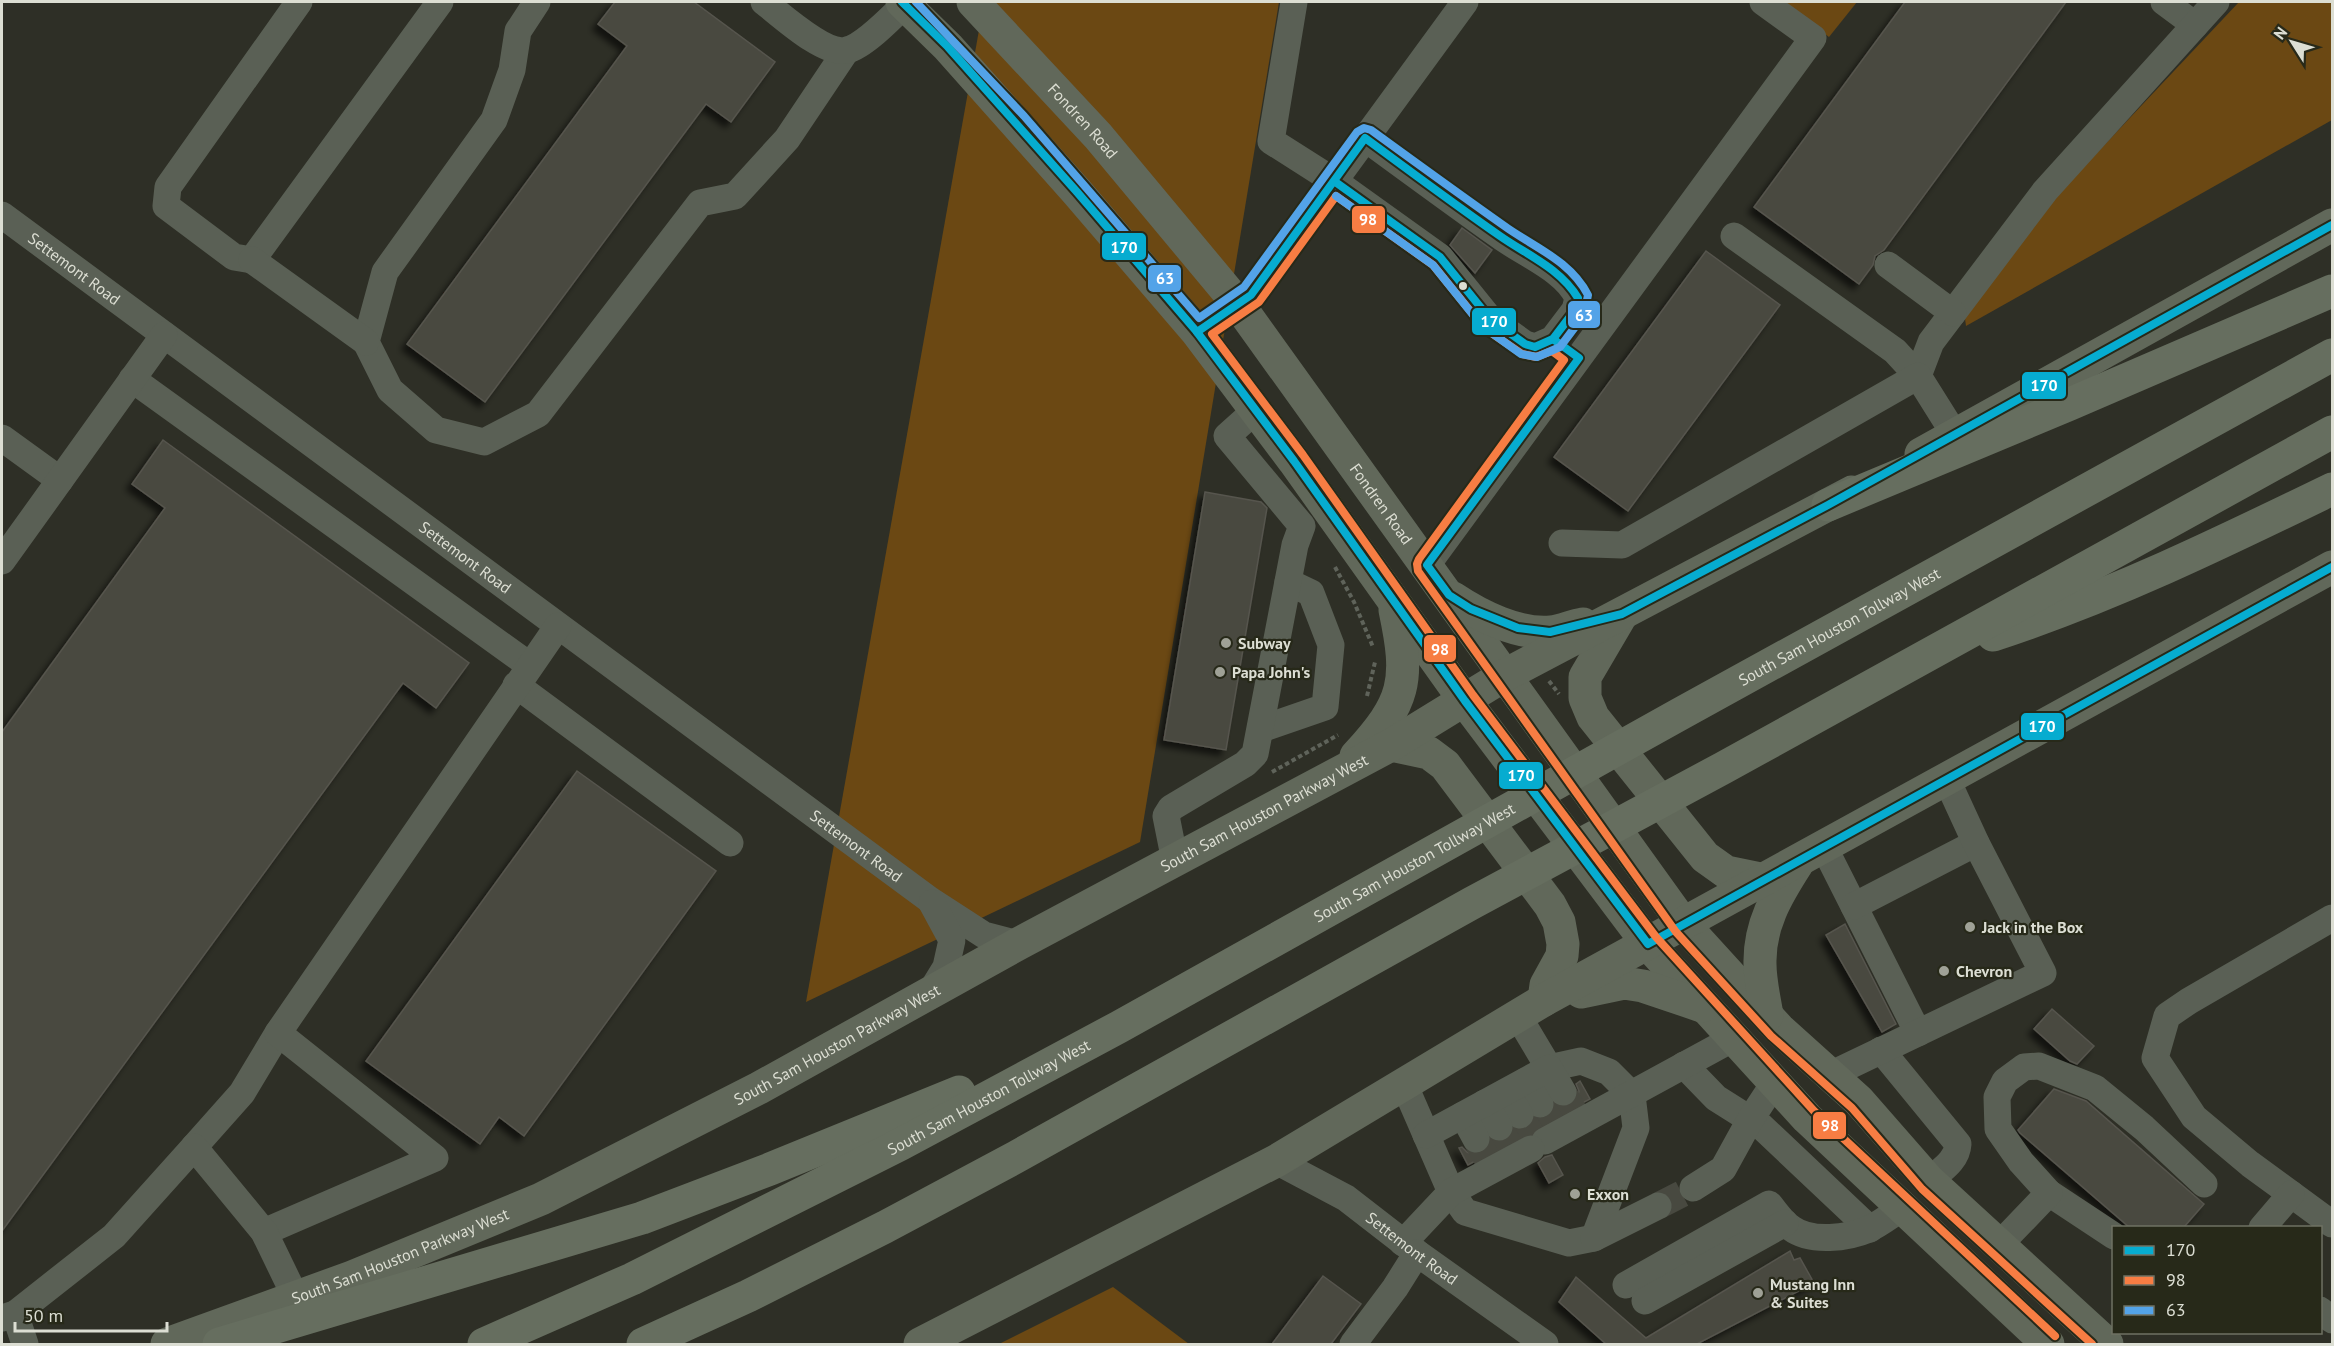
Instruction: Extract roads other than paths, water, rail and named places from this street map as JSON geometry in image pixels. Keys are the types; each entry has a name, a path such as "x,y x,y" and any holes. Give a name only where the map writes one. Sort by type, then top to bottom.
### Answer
{"highway":[{"path":"1828,505 2332,291"},
{"name":"South Sam Houston Tollway West","path":"484,1344 632,1280 769,1212 1119,1027 1680,714 2332,355"},
{"path":"653,1344 885,1227 1016,1157 1472,903 1723,768 2332,432"},
{"path":"1885,677 1957,647 2094,600 2332,489"},
{"path":"219,1344 642,1218 780,1165 1119,1027"},
{"path":"643,1344 747,1296"}],"main road":[{"path":"905,2 1077,192 1197,332 1330,510 1465,700 1648,944 1807,1118 1901,1209 2048,1344"},
{"name":"Fondren Road","path":"973,2 1098,136 1238,304 1684,925 1767,1015 1859,1101 1929,1181 2107,1344"},
{"name":"South Sam Houston Parkway West","path":"167,1344 296,1298 541,1199 759,1088 1018,944 1391,745 1505,675 1828,505 2332,225"},
{"path":"1197,332 1238,304"},
{"path":"920,1344 1276,1161 1531,1008 2332,567"},
{"path":"1449,595 1471,609 1518,628 1550,632 1622,614"},
{"path":"1343,770 1377,733 1401,693 1404,650 1393,599"},
{"path":"1622,614 1585,677 1585,699 1593,717 1705,857 1726,872 1764,880"},
{"path":"1391,745 1429,753 1445,765 1550,905 1559,922 1563,944 1562,956 1531,1008"},
{"path":"1767,1015 1760,963 1764,926 1775,899 1811,855"},
{"path":"1531,1008 1624,983 1643,986 1706,1008"},
{"path":"1901,1209 1929,1181"}],"street":[{"path":"299,2 168,187 166,206 234,257 252,260 366,342 390,390 436,430 484,442 538,414 700,203 735,196 787,139 846,51 868,38 905,2"},
{"path":"252,260 440,2"},
{"path":"366,342 385,272 494,120 512,70 518,31 537,2"},
{"path":"764,2 825,47 846,51"},
{"path":"1294,2 1271,141 1334,181 1440,257 1490,319 1525,344 1535,347 1553,339 1575,310 1578,298 1573,286 1562,276 1502,238 1365,138"},
{"path":"1238,304 1251,295 1465,2"},
{"path":"1427,565 1813,39 1763,2"},
{"path":"2164,2 2195,25"},
{"path":"1562,543 1622,545 1918,376 1931,342 2045,191 2216,2"},
{"name":"Settemont Road","path":"2,215 930,900 984,935 1018,944"},
{"path":"1734,236 1895,351 1918,376 1954,435"},
{"path":"1888,265 1953,313"},
{"path":"2,561 164,335"},
{"path":"1553,339 1579,358"},
{"path":"132,379 522,675 730,843"},
{"path":"1256,410 1227,436 1302,526"},
{"path":"2,438 60,480"},
{"path":"1174,861 1166,816 1171,808 1245,764 1255,754 1295,545 1302,526 1330,510"},
{"path":"1261,729 1325,707 1331,645 1311,593 1288,582"},
{"path":"25,1344 8,1316 114,1236 242,1093 278,1033 522,675 558,626"},
{"path":"1830,1075 2043,973 1976,843 1947,780"},
{"path":"1854,906 1976,843"},
{"path":"1811,855 1854,906 1918,1033"},
{"name":"Settemont Road","path":"930,900 952,940 946,967 930,993"},
{"path":"2332,918 2167,1016 2156,1058 2194,1116 2250,1164 2332,1224"},
{"path":"1530,1133 1550,1068 1531,1008"},
{"path":"264,1232 435,1158 278,1033"},
{"path":"1353,1344 1395,1288 1410,1248 1451,1192 1530,1133 1632,1095 1734,1038"},
{"path":"1881,1050 1958,1144 1958,1152 1954,1158 1929,1181"},
{"path":"1426,1135 1550,1068 1581,1061 1609,1072 1632,1095 1636,1128 1594,1238"},
{"path":"1684,1065 1716,1098 1762,1127 1870,1229"},
{"path":"2112,1235 2049,1193 2021,1162 1998,1129 1997,1097 2005,1081 2024,1067 2039,1066 2095,1088 2144,1128 2204,1184"},
{"path":"1693,1188 1723,1168 1775,1082"},
{"path":"1404,1084 1451,1192 1465,1212 1569,1243 1594,1238 1658,1206"},
{"path":"1495,1098 1530,1133"},
{"path":"1495,1098 1530,1133"},
{"path":"194,1147 264,1232 296,1298"},
{"name":"Settemont Road","path":"1276,1161 1346,1198 1410,1248 1545,1344"},
{"path":"1999,1245 2049,1193"},
{"path":"2263,1226 2291,1194"},
{"path":"1636,1293 1769,1204 1792,1230 1820,1237 1870,1229 1901,1209"}],"tunnel":[{"path":"1563,1092 1574,1112"},
{"path":"1540,1104 1552,1124"},
{"path":"1520,1115 1538,1145"},
{"path":"1499,1127 1510,1147"},
{"path":"1476,1139 1488,1160"},
{"path":"1658,1206 1693,1188"}],"place":[{"name":"Subway","path":"1226,643"},
{"name":"Papa John's","path":"1220,672"},
{"name":"Jack in the Box","path":"1970,927"},
{"name":"Chevron","path":"1944,971"},
{"name":"Exxon","path":"1575,1194"},
{"name":"Mustang Inn & Suites","path":"1758,1293"}]}
